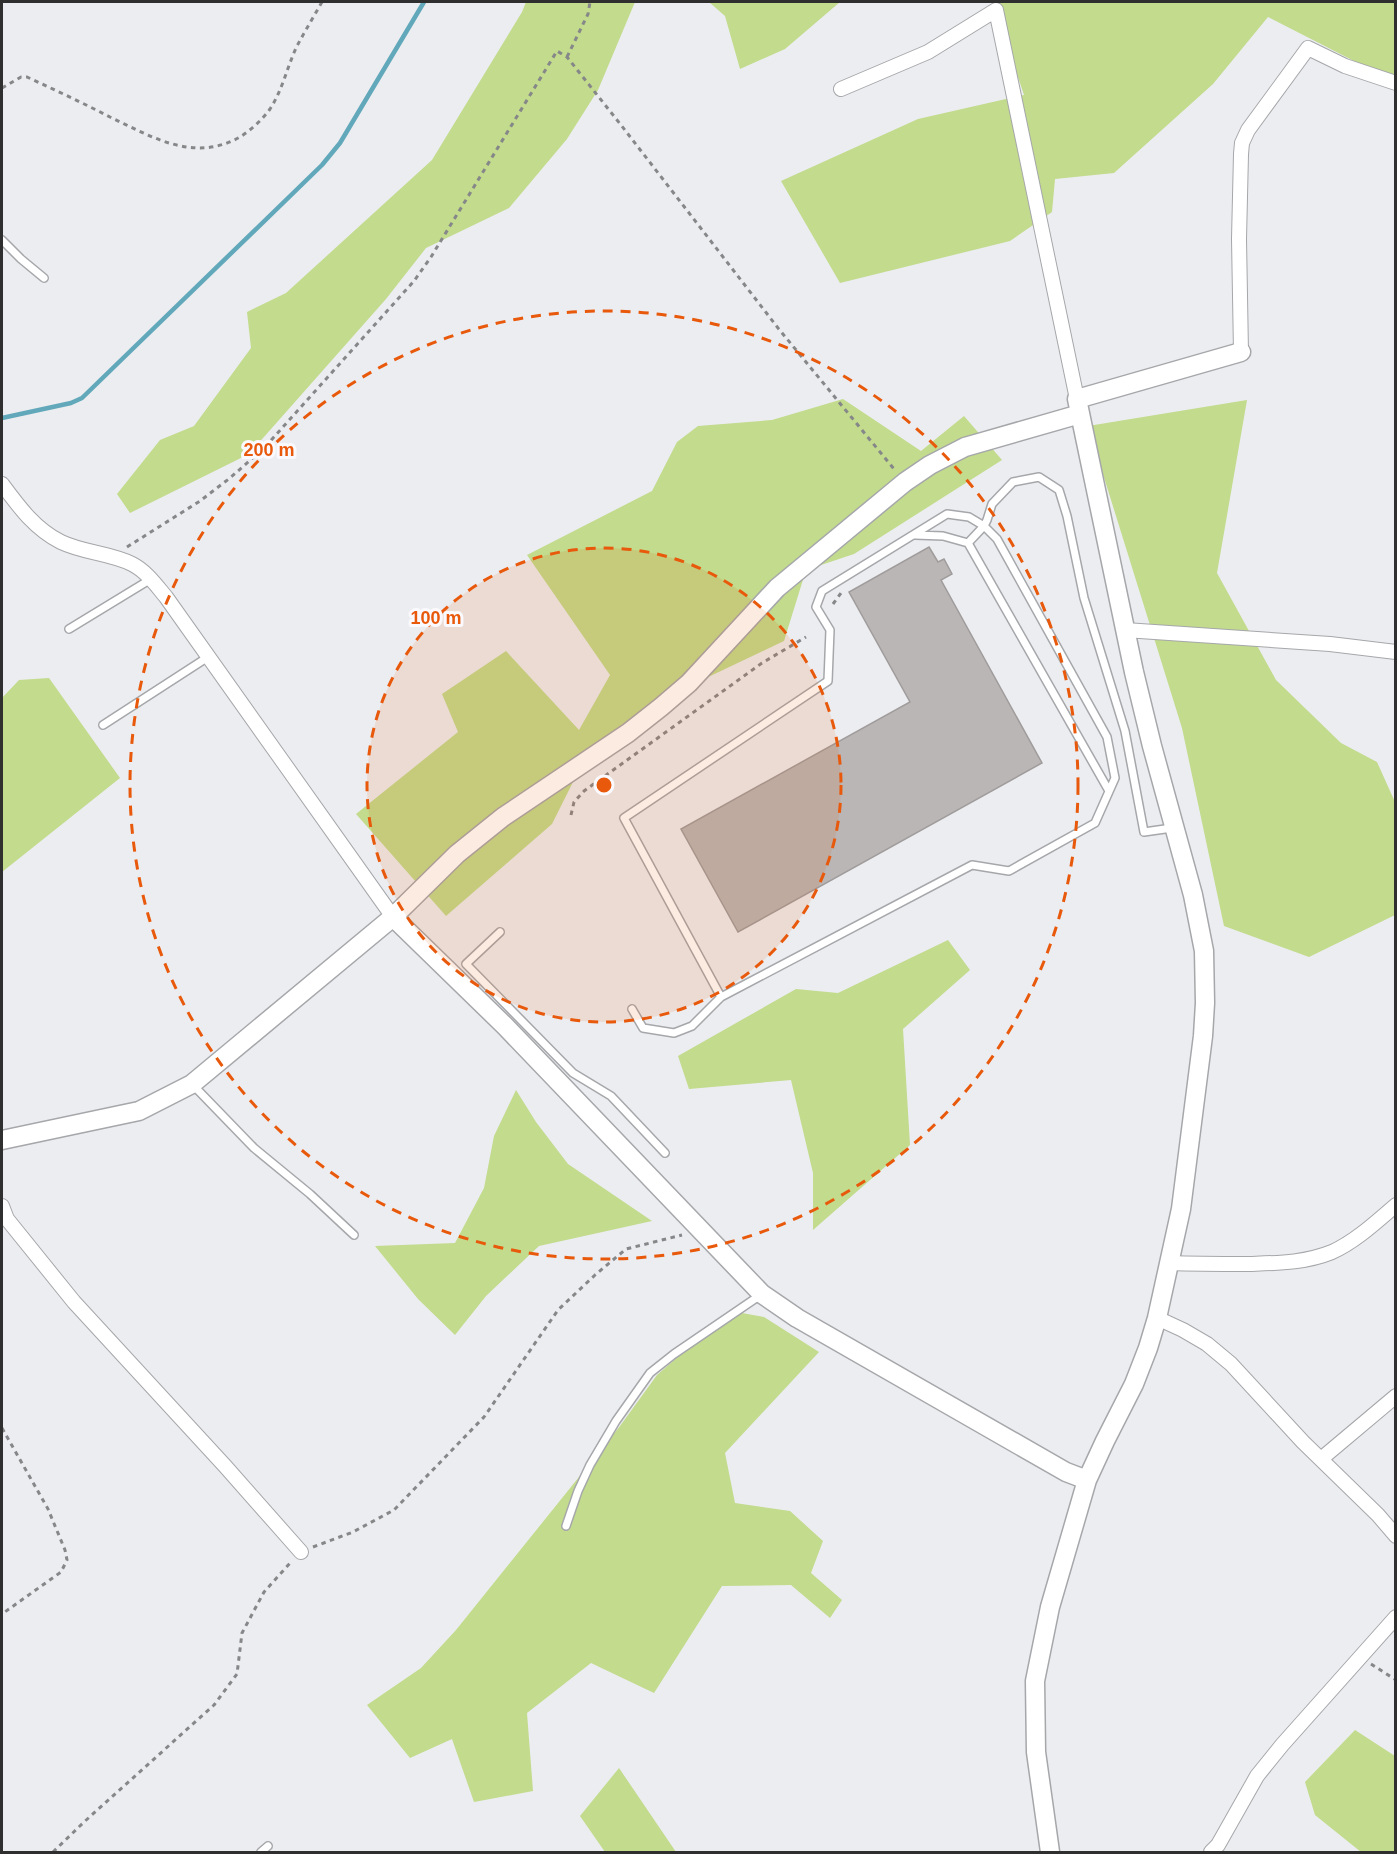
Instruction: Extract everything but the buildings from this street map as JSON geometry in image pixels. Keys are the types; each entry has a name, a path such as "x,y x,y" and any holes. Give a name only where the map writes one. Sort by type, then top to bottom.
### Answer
{"street":[{"path":"842,89 928,52 996,10 1125,630 1152,746 1193,895 1204,951 1205,1003 1202,1047 1181,1209 1170,1263 1148,1348 1134,1384 1087,1480 1050,1607 1035,1681 1036,1752 1050,1852"},
{"path":"2,1140 139,1111 192,1084 393,917 457,854 503,818 628,733 662,707 689,682 777,588 905,482 938,460 965,447 1241,352 1239,239 1241,154 1242,143 1252,123 1308,48 1345,66 1395,83"},
{"path":"2,484 36,526 48,535 76,548 114,557 133,565 151,579 393,917 505,1026 751,1284 806,1323 1066,1472 1087,1480"},
{"path":"1125,630 1330,644 1395,651"},
{"path":"1170,1263 1204,1265 1276,1263 1318,1257 1347,1244 1395,1205"},
{"path":"2,1206 7,1219 74,1302 301,1551"},
{"path":"1157,1318 1207,1344 1231,1364 1378,1515 1395,1536"},
{"path":"1321,1459 1395,1396"},
{"path":"1211,1852 1218,1845 1257,1776 1282,1744 1395,1617"}],"lane":[{"path":"2,240 44,278"},
{"path":"968,543 984,526 992,504 1013,482 1039,477 1059,490 1067,516 1084,598 1125,731 1144,832 1175,828"},
{"path":"632,1009 643,1028 674,1033 692,1026 721,997 972,865 1009,871 1095,823 1115,778 1107,736 997,539 984,526 969,517 946,514 822,591 816,607 830,630 828,681 624,818 721,997"},
{"path":"913,535 943,536 968,543 1109,791"},
{"path":"69,629 151,579"},
{"path":"103,725 208,657"},
{"path":"500,932 466,964 573,1073 611,1096 665,1153"},
{"path":"192,1084 254,1148 310,1194 354,1235"},
{"path":"566,1526 590,1465 616,1421 650,1373 762,1294"},
{"path":"261,1852 268,1846"}],"path":[{"path":"2,88 21,77 27,77 153,137 188,148 206,149 221,145 245,134 269,110 280,91 297,47 322,2"},
{"path":"567,57 588,14 590,2"},
{"path":"114,557 200,501 265,447 414,281 557,51 567,57 778,328 905,482"},
{"path":"833,604 843,591"},
{"path":"571,815 574,802 584,791 762,663 806,637"},
{"path":"53,1852 214,1706 237,1674 242,1633 264,1592 301,1551 353,1533 394,1510 484,1418 558,1310 626,1249 701,1230"},
{"path":"2,1428 48,1509 66,1550 67,1560 61,1572 2,1614"},
{"path":"1359,1656 1395,1680"}],"green space":[{"path":"526,2 635,2 598,90 567,139 509,208 426,248 386,299 249,454 130,513 117,494 160,440 194,426 251,348 247,312 286,293 432,160"},
{"path":"709,2 840,2 785,49 740,69 725,16"},
{"path":"993,2 1395,2 1395,90 1392,87 1394,76 1356,62 1268,17 1213,84 1114,173 1055,179 1052,212 1010,241 840,283 781,181 918,119 1024,95"},
{"path":"843,399 921,451 964,416 1002,460 854,554 806,570 784,641 704,679 575,778 552,824 446,916 356,814 458,732 442,694 506,651 579,730 610,675 527,555 652,491 677,442 698,426 772,420"},
{"path":"1247,400 1217,573 1276,680 1341,743 1377,762 1395,802 1395,915 1309,957 1224,926 1182,728 1088,426"},
{"path":"49,678 120,778 2,872 2,698 19,680"},
{"path":"948,940 970,970 903,1029 910,1145 813,1230 813,1173 791,1080 689,1089 678,1056 796,989 838,993"},
{"path":"516,1090 536,1122 568,1164 652,1221 539,1246 486,1296 455,1335 418,1299 375,1246 455,1243 484,1188 494,1136"},
{"path":"731,1311 764,1317 819,1352 725,1453 735,1503 790,1511 823,1541 811,1573 842,1600 830,1618 791,1585 722,1586 654,1693 591,1663 527,1713 533,1791 474,1802 452,1739 410,1758 367,1705 421,1668 456,1630 620,1426 657,1375"},
{"path":"1355,1730 1395,1756 1395,1852 1361,1852 1315,1815 1305,1782"},
{"path":"619,1768 676,1852 605,1852 580,1816"}],"waterway":[{"path":"2,418 71,403 82,398 322,165 340,143 424,2"}]}
